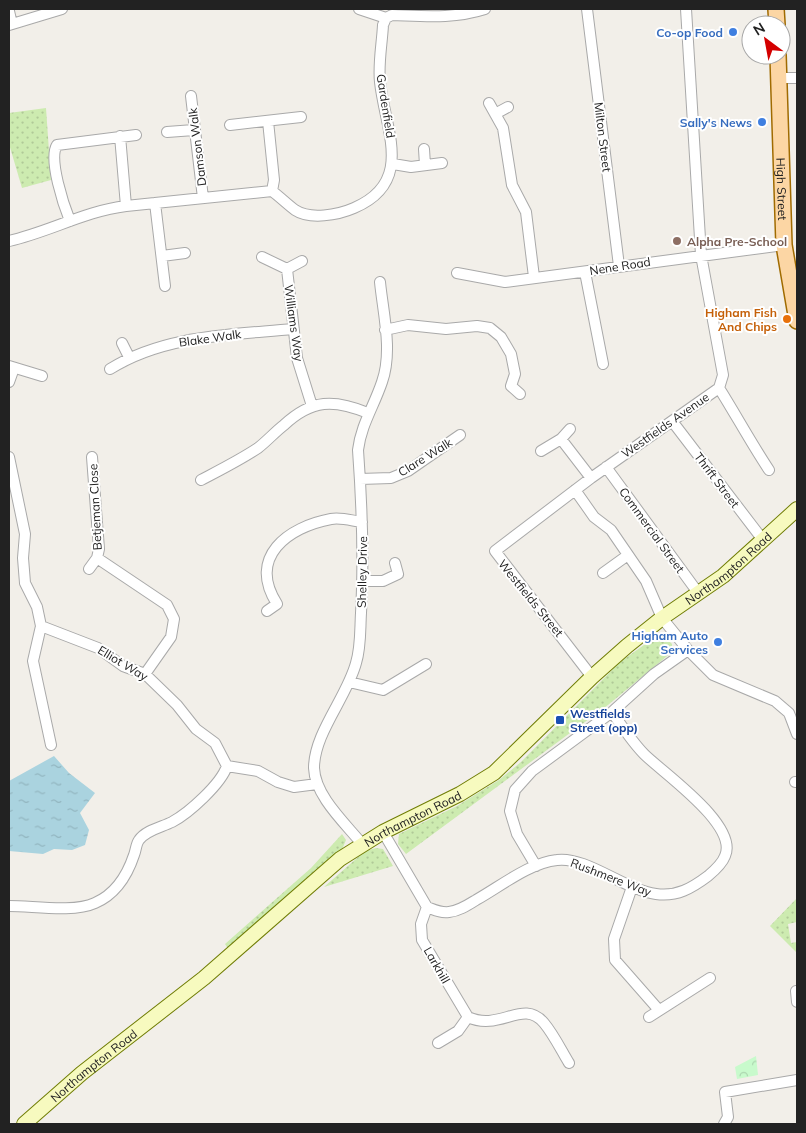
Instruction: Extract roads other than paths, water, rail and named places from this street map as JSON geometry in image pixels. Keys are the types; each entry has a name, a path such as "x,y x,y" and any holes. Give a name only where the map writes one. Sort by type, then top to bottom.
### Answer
{"main road":[{"name":"High Street","path":"778,65 784,246 797,321"},
{"name":"Northampton Road","path":"24,1124 82,1073 197,984 340,859 383,832 460,794 494,773 592,677 662,618 723,576 797,509"}],"street":[{"path":"9,11 10,24 62,9"},
{"path":"359,9 386,18 392,15 442,17 468,14 485,9"},
{"name":"Milton Street","path":"587,9 619,266"},
{"name":"Westfields Avenue","path":"575,490 719,388 723,375 701,255 686,9"},
{"name":"Gardenfield","path":"272,191 305,215 325,214 368,208 387,181 392,164 393,146 380,81 383,25 386,18"},
{"path":"778,78 797,78"},
{"name":"Damson Walk","path":"191,96 203,198"},
{"path":"489,103 503,128 512,185 526,212 534,277"},
{"path":"495,114 508,107"},
{"path":"230,126 302,117"},
{"path":"9,241 102,209 272,191 274,180 268,121"},
{"path":"167,132 194,130"},
{"path":"70,221 58,184 55,149 62,143 136,135"},
{"path":"120,136 126,206"},
{"path":"424,149 425,165"},
{"path":"392,164 411,167 442,163"},
{"path":"155,204 165,286"},
{"name":"Nene Road","path":"457,273 505,282 701,255 784,246"},
{"path":"162,256 185,254"},
{"name":"Williams Way","path":"262,257 286,269"},
{"name":"Williams Way","path":"286,269 302,261"},
{"name":"Williams Way","path":"286,269 297,358 312,406"},
{"path":"585,272 603,364"},
{"name":"Shelley Drive","path":"362,844 333,808 317,784 314,767 317,745 350,682 357,662 363,581 358,450 360,434 382,382 385,370 385,330 380,282"},
{"path":"385,330 408,324 446,329 477,326 490,328 501,337 511,354 515,374 511,386 520,394"},
{"name":"Blake Walk","path":"110,369 129,357 158,347 200,338 293,329"},
{"path":"122,343 129,357"},
{"path":"9,382 11,367 42,376"},
{"path":"719,388 735,413 744,432 769,470"},
{"path":"201,480 260,447 297,413 312,406 328,402 343,404 368,413"},
{"name":"Thrift Street","path":"672,421 763,540"},
{"path":"540,451 561,439 570,429"},
{"name":"Clare Walk","path":"360,479 391,478 408,471 460,435"},
{"path":"561,439 590,478"},
{"path":"9,457 25,534 23,558 25,583 37,607 41,626 33,661 51,745"},
{"name":"Betjeman Close","path":"89,569 97,558 99,549 92,457"},
{"name":"Commercial Street","path":"606,467 699,594"},
{"path":"575,490 594,517 611,530 646,582 662,618 688,650 713,674 775,701 789,713 797,734"},
{"name":"Westfields Street","path":"575,490 495,552 592,677"},
{"path":"267,611 276,604 270,593 268,577 269,556 280,542 312,524 333,518 362,522"},
{"path":"603,573 628,555"},
{"name":"Betjeman Close","path":"97,558 159,598 167,605 174,619 171,637 145,674"},
{"path":"363,581 383,581 398,574 395,563"},
{"name":"Elliot Way","path":"41,626 98,648 122,666 145,674 177,706 196,729 215,743 222,752 227,766"},
{"path":"536,866 517,834 510,811 515,790 532,772 612,712 654,674 688,650"},
{"path":"350,682 383,690 426,664"},
{"path":"612,712 643,754 691,792 726,838 727,847 738,848"},
{"path":"9,906 77,908 95,904 112,894 125,878 139,840 153,830 174,821 194,806 224,775 227,766 258,771 278,782 294,787 317,784"},
{"path":"383,832 427,907"},
{"name":"Rushmere Way","path":"427,907 438,912 457,911 536,866 546,862 567,859 632,887 655,894 674,895 697,885 714,871 726,856 727,847"},
{"path":"632,887 614,939 615,960 658,1009"},
{"name":"Larkhill","path":"427,907 421,924 422,940 468,1018"},
{"path":"649,1017 658,1009 710,978"},
{"path":"796,991 797,1002"},
{"path":"438,1043 458,1031 468,1018 484,1023 494,1022 523,1013 532,1014 544,1023 568,1063"},
{"path":"724,1124 728,1117 725,1092 797,1080"}],"water":[{"path":"54,756 69,773 95,793 80,813 89,830 85,845 72,850 54,849 43,854 9,851 9,781"}],"place":[{"name":"Co-op Food","path":"733,32"},
{"name":"Sally's News","path":"762,122"},
{"name":"Alpha Pre-School","path":"677,241"},
{"name":"Higham Fish And Chips","path":"787,319"},
{"name":"Higham Auto Services","path":"718,642"},
{"name":"Westfields Street (opp)","path":"560,720"}]}
